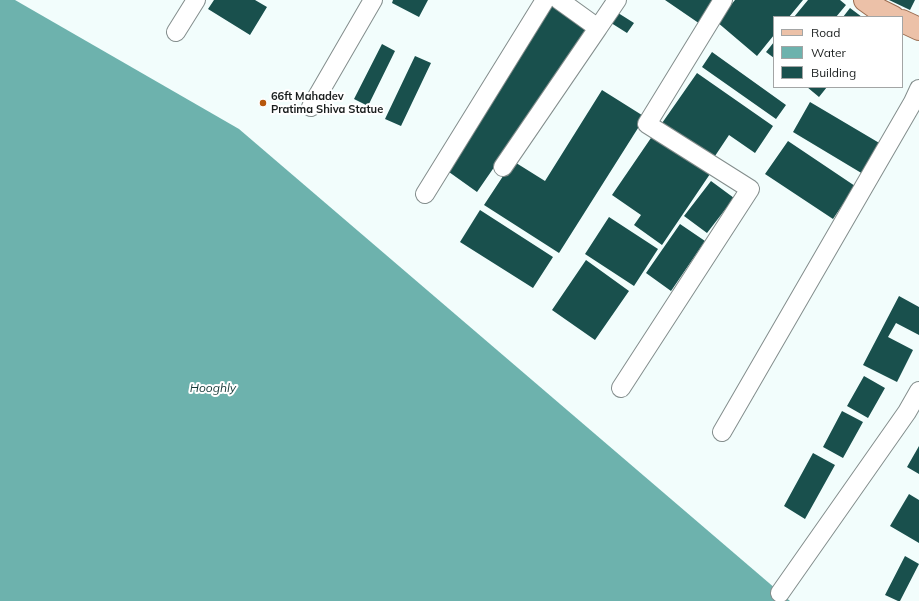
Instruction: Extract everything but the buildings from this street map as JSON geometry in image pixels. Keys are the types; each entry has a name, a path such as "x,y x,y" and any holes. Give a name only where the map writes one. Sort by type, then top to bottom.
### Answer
{"main road":[{"path":"865,0 891,16"}],"street":[{"path":"176,32 196,0"},
{"path":"311,107 373,0"},
{"path":"425,194 545,0"},
{"path":"559,0 598,28"},
{"path":"503,168 617,0"},
{"path":"621,388 750,189 647,124 723,0"},
{"path":"722,432 910,109 919,89"},
{"path":"780,593 907,412 919,392"}],"water":[{"name":"Hooghly","path":"0,0 15,0 239,129 790,601 0,601"}],"place":[{"name":"66ft Mahadev Pratima Shiva Statue","path":"263,103"}]}
